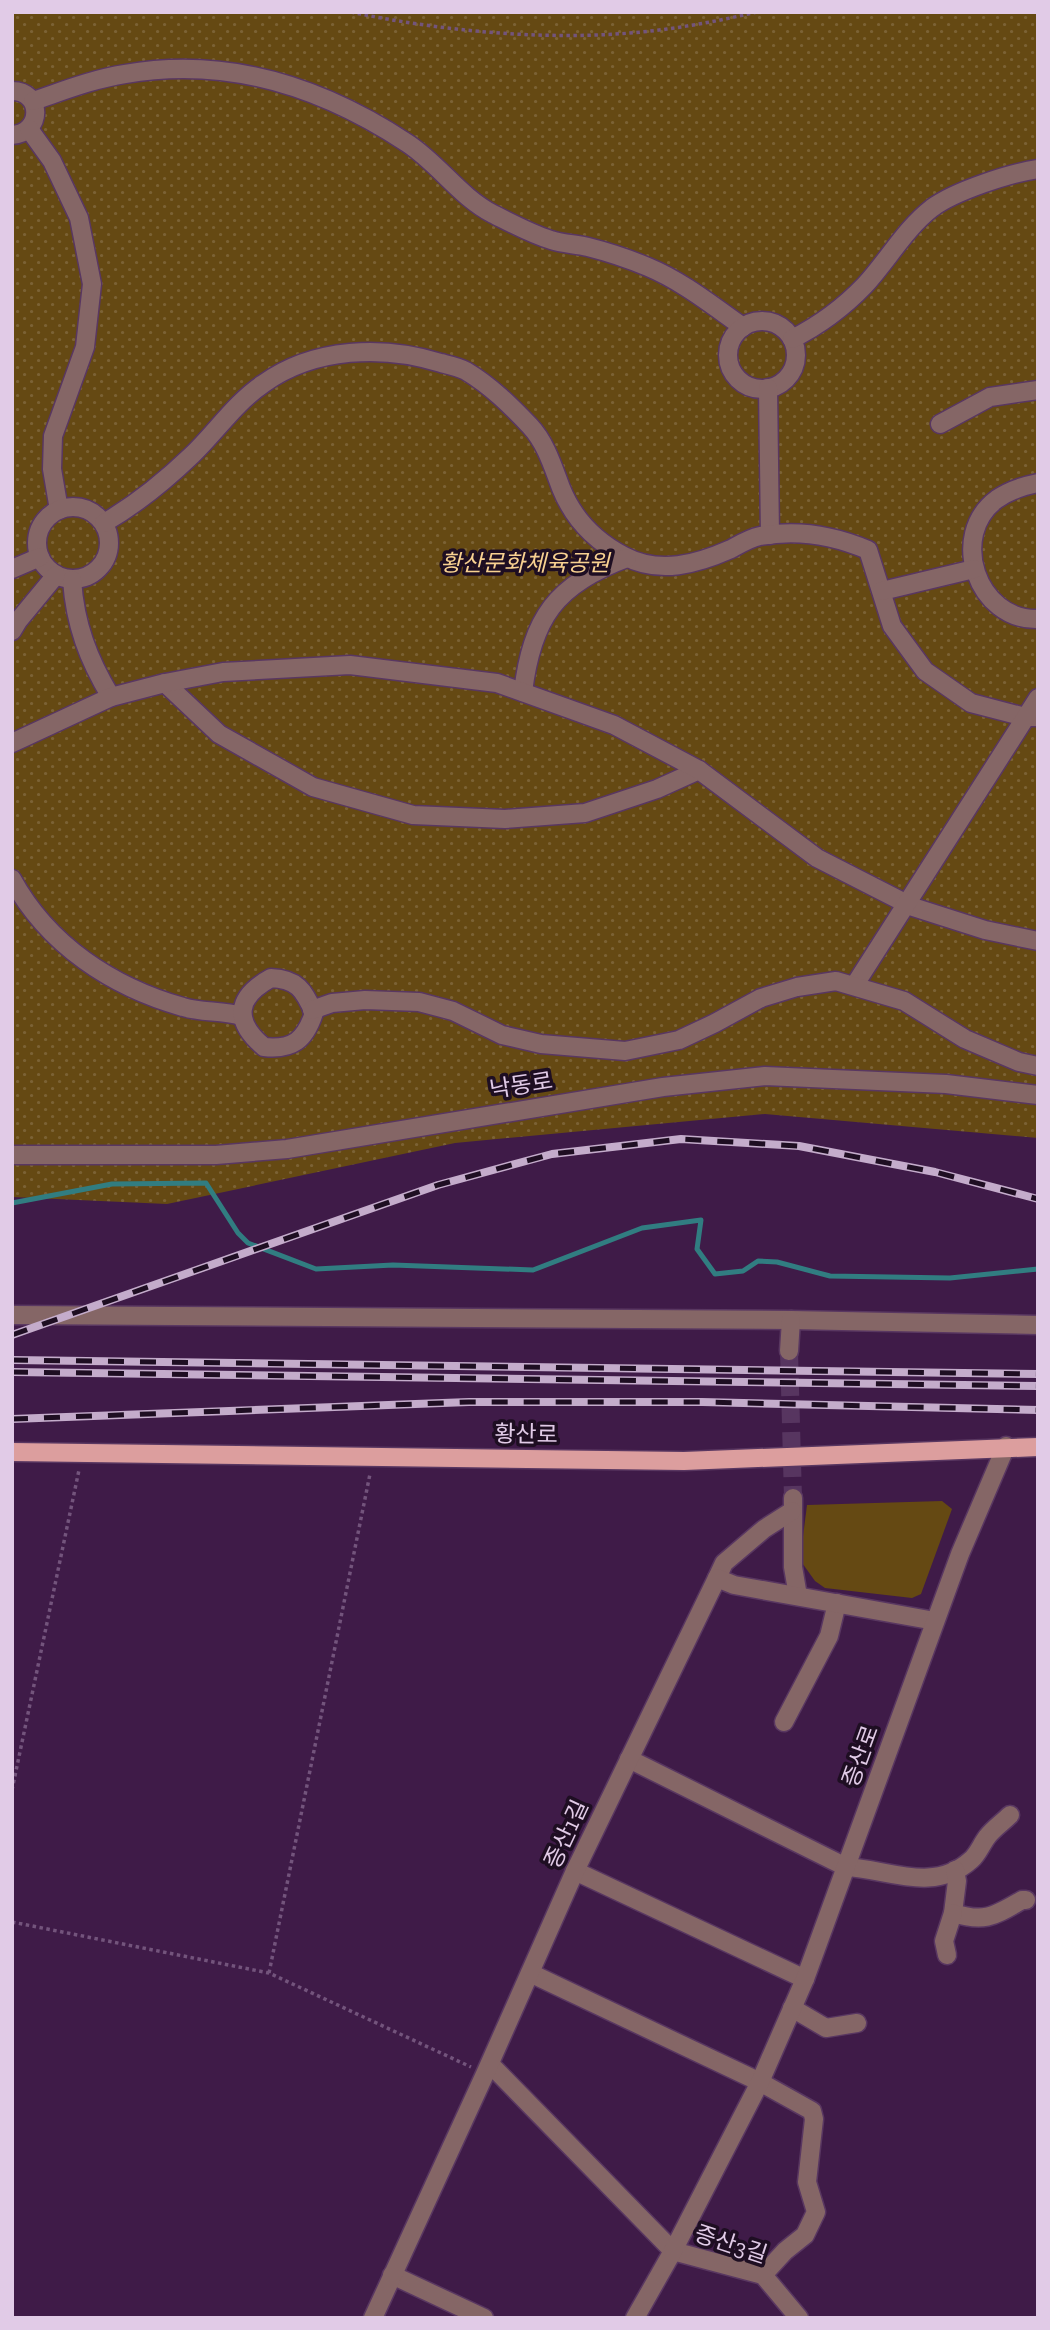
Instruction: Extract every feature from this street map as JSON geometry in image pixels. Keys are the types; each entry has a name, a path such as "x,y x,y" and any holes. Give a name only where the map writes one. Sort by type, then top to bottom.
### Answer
{"main road":[{"name":"황산로","path":"12,1452 684,1461 1038,1447"}],"street":[{"path":"33,101 95,80 152,71 233,72 316,93 409,144 490,213 552,240 587,247 651,268 743,327"},
{"path":"12,91 24,93 33,101 36,117 21,132 52,160 68,190 79,218 92,284 85,347 53,436 52,468 59,510"},
{"path":"792,339 834,315 866,284 900,241 933,208 973,188 1023,171 1038,169"},
{"path":"765,321 785,330 792,339 796,350 795,362 783,381 768,388 752,388 734,375 730,366 729,344 743,327 753,322 765,321"},
{"path":"104,523 165,478 264,383 292,368 326,357 360,351 397,352 464,370 514,409 536,432 576,518 600,541 627,558 649,565 675,567 701,562 757,537 788,532 841,538 868,550 892,626 925,671 971,703 1031,717"},
{"path":"768,388 770,535"},
{"path":"940,424 989,397 1038,390"},
{"path":"1038,483 1015,488 995,500 980,518 972,539 974,569 991,600 1009,612 1038,619"},
{"path":"83,508 94,513 109,532 110,544 102,566 94,574 64,577 50,572 40,557 37,538 41,526 48,516 59,510 83,508"},
{"path":"12,569 40,557"},
{"path":"523,692 527,662 535,636 562,592 580,579 627,558"},
{"path":"882,591 974,569"},
{"path":"12,631 18,621 64,577"},
{"path":"64,577 81,638 94,670 111,697"},
{"path":"12,743 111,697 223,672 350,665 497,683 614,725 699,770 817,858 907,904 985,930 1038,941"},
{"path":"165,683 219,734 313,787 413,815 505,819 585,813 657,789 699,770"},
{"path":"854,986 1031,717 1038,698"},
{"path":"12,879 24,900 51,934 89,965 140,993 186,1008 241,1016"},
{"path":"271,978 288,979 300,989 314,1013 305,1035 288,1046 274,1048 264,1047 252,1037 245,1029 241,1016 244,1003 254,987 271,978"},
{"path":"313,1010 332,1003 365,1000 419,1002 453,1011 502,1035 541,1044 625,1051 679,1040 761,998 797,987 836,981 904,1001 965,1039 1018,1062 1038,1066"},
{"name":"낙동로","path":"12,1154 216,1155 287,1149 663,1087 765,1076 946,1084 1038,1096"},
{"path":"12,1315 791,1320 1038,1325"},
{"path":"789,1351 791,1320"},
{"name":"증산로","path":"635,2318 673,2251 760,2082 805,1979 960,1554 1006,1447"},
{"name":"증산1길","path":"373,2318 488,2069 575,1871 724,1563 793,1504 793,1567 797,1596"},
{"path":"717,1578 734,1585 935,1621"},
{"path":"784,1722 829,1636 837,1603"},
{"path":"629,1759 846,1867 918,1879 936,1877 971,1860 987,1837 1010,1815"},
{"path":"947,1955 944,1941 953,1913 957,1881 955,1870"},
{"path":"575,1871 805,1979"},
{"path":"953,1913 978,1919 991,1917 1026,1900"},
{"path":"530,1973 760,2082 812,2111 814,2119 807,2182 816,2212 805,2235 785,2251 763,2275"},
{"path":"792,2008 826,2028 858,2023"},
{"path":"488,2069 673,2251"},
{"name":"증산3길","path":"673,2251 763,2275 799,2318"},
{"path":"393,2275 484,2318"}],"path":[{"path":"351,12 385,19 502,33 591,34 664,30 757,12"},
{"path":"12,1790 82,1454"},
{"path":"269,1973 373,1455"},
{"path":"12,1922 269,1973 488,2069"}],"green space":[{"name":"황산문화체육공원","path":"12,12 1038,12 1038,1138 765,1114 455,1143 167,1204 12,1197"},
{"path":"942,1501 952,1509 921,1594 912,1598 825,1588 815,1581 800,1560 807,1505"}],"waterway":[{"path":"12,1203 112,1184 206,1183 238,1233 248,1243 316,1269 393,1265 533,1270 642,1228 701,1220 697,1249 715,1274 743,1271 758,1261 777,1262 830,1276 950,1278 1038,1269"}],"tunnel":[{"path":"789,1351 793,1498"}],"railway":[{"path":"12,1335 438,1185 552,1154 681,1139 799,1146 935,1172 1038,1199"},
{"path":"12,1360 1038,1374"},
{"path":"12,1372 1038,1386"},
{"path":"12,1419 469,1402 702,1402 1038,1410"}]}
